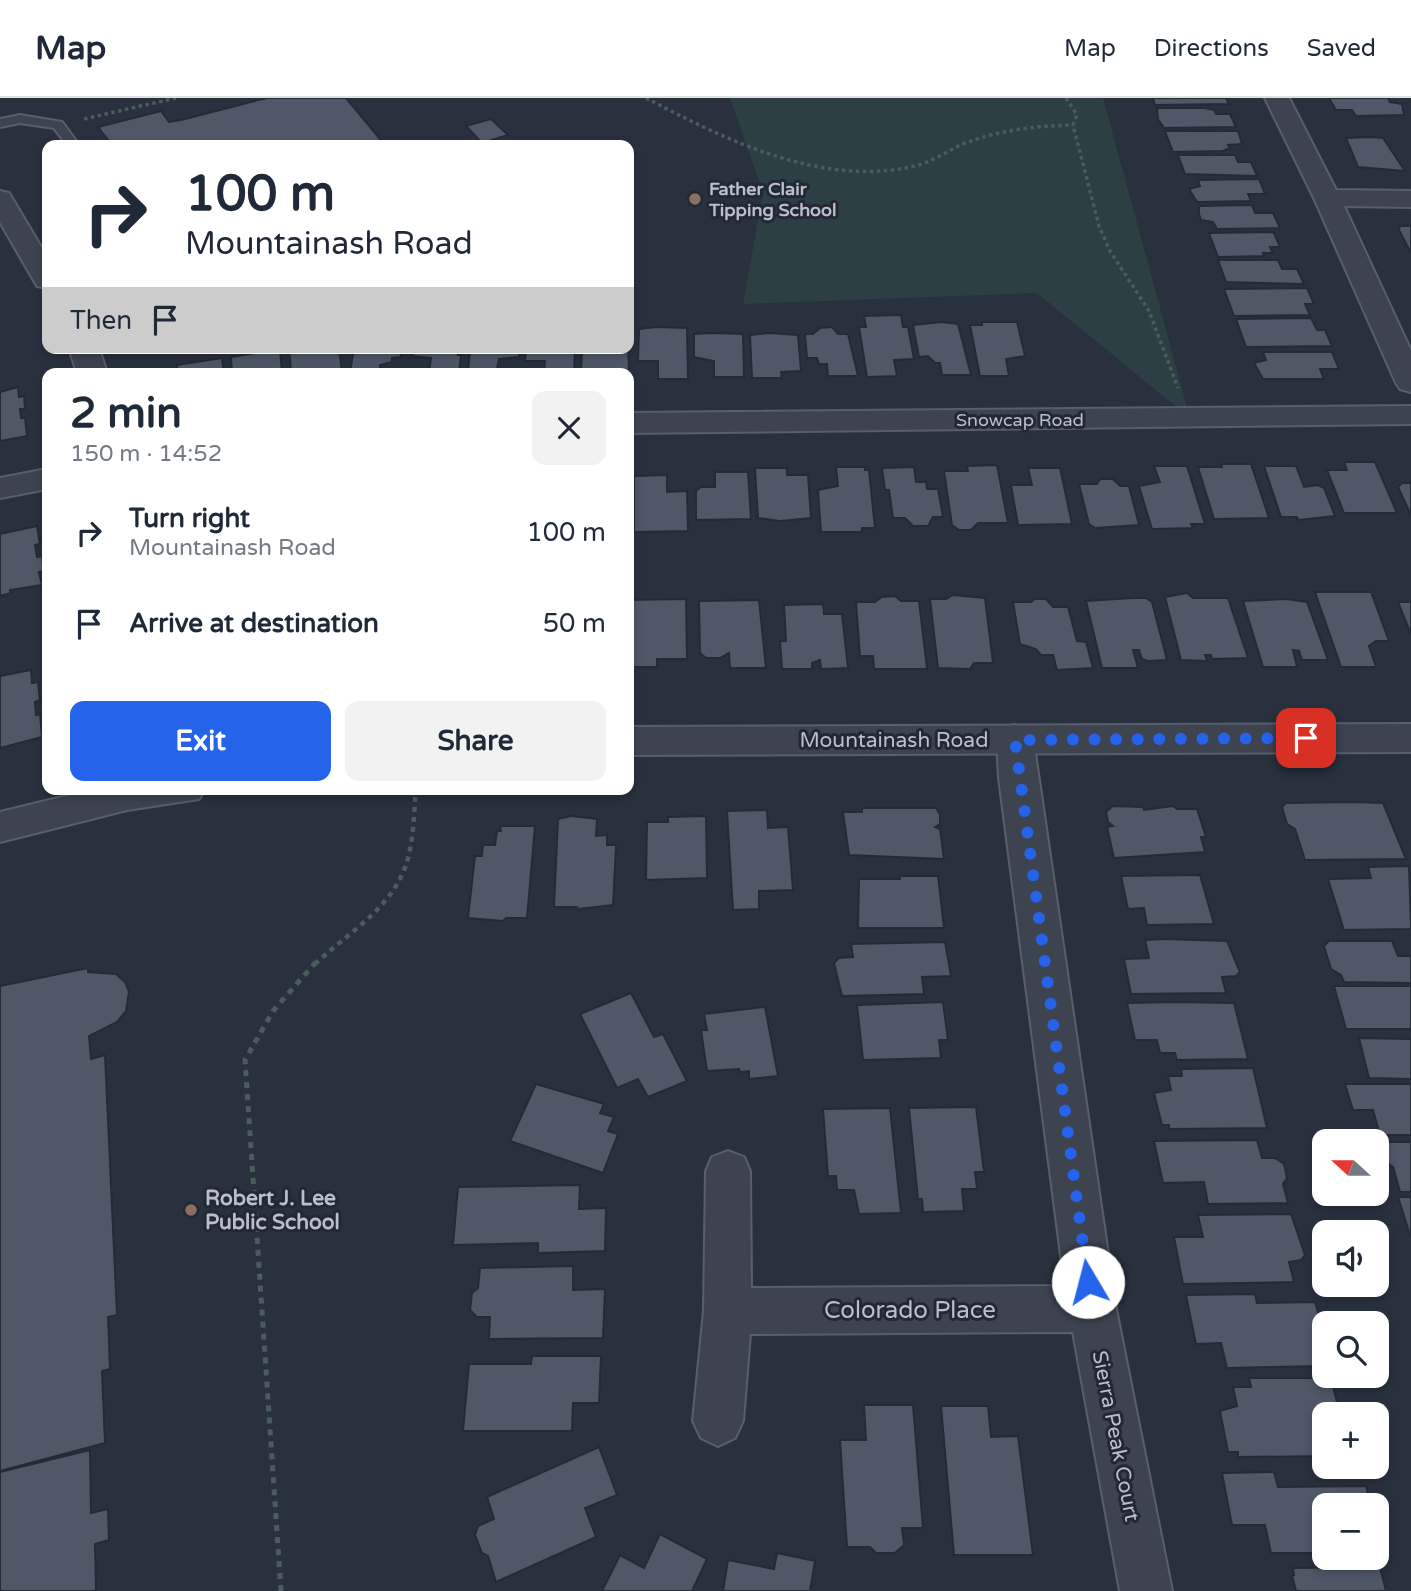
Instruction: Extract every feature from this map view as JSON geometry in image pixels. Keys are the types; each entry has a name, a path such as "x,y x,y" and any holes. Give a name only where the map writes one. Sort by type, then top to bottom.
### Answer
{"street":[{"path":"1277,98 1327,198 1411,383"},
{"path":"1327,198 1411,199"},
{"path":"0,199 42,271"},
{"name":"Snowcap Road","path":"634,423 1411,415"},
{"path":"0,488 42,480"},
{"name":"Mountainash Road","path":"634,741 1411,738"},
{"name":"Sierra Peak Court","path":"1015,740 1092,1308 1146,1591"},
{"path":"0,827 120,795"},
{"path":"718,1421 728,1311 728,1171"},
{"name":"Colorado Place","path":"728,1311 1092,1308"}],"lane":[{"path":"0,122 20,119 58,125 69,140"}],"path":[{"path":"58,125 176,98"},
{"path":"646,98 692,123 771,153 857,172 915,166 967,143 1020,126 1073,125"},
{"path":"1066,98 1077,115 1073,125 1099,226 1149,311 1190,418"},
{"path":"281,1591 246,1060 271,1010 311,967 386,904 402,877 411,850 416,795"}],"shaded area":[{"path":"730,98 1103,98 1190,418 1037,293 743,304 763,193"}],"building":[{"path":"267,98 346,98 381,140 108,140 98,127 161,111 169,122"},
{"path":"1153,98 1226,98 1229,104 1155,105"},
{"path":"1329,98 1388,98 1390,102 1402,104 1404,115 1356,116 1352,110 1336,110"},
{"path":"1157,108 1214,110 1216,114 1230,114 1236,127 1164,128 1158,119"},
{"path":"491,119 508,135 492,140 479,140 466,126"},
{"path":"1165,131 1238,131 1242,144 1228,145 1230,148 1223,151 1173,152"},
{"path":"1346,138 1383,138 1405,171 1358,167"},
{"path":"1178,155 1235,155 1238,162 1251,162 1257,176 1185,174"},
{"path":"1259,179 1265,194 1248,194 1251,201 1197,202 1189,189 1200,186 1198,180"},
{"path":"1252,205 1255,213 1273,213 1280,228 1217,229 1213,222 1201,220 1199,214 1199,206"},
{"path":"1400,226 1411,226 1411,253 1399,230"},
{"path":"1209,233 1274,233 1280,247 1270,247 1273,253 1263,253 1264,256 1218,257"},
{"path":"1218,260 1278,260 1282,269 1297,269 1304,284 1226,282"},
{"path":"1307,288 1314,304 1305,304 1310,315 1234,316 1224,289"},
{"path":"901,315 903,327 908,327 914,359 894,360 897,376 867,377 859,327 866,327 864,316"},
{"path":"1311,318 1317,330 1325,330 1332,346 1246,347 1236,319"},
{"path":"942,322 958,324 971,375 942,375 940,363 935,363 928,356 919,357 913,325"},
{"path":"982,322 1017,322 1025,356 1006,359 1009,376 980,376 970,325 982,325"},
{"path":"832,327 838,334 848,334 858,376 828,376 827,364 819,364 817,358 807,358 805,334"},
{"path":"687,328 688,379 658,379 658,361 638,361 639,329"},
{"path":"694,334 743,334 744,377 714,377 714,361 694,357"},
{"path":"750,335 798,335 801,371 781,372 782,378 752,378"},
{"path":"1263,352 1332,352 1339,369 1320,369 1324,379 1263,379 1254,363 1266,360"},
{"path":"280,354 282,368 232,368 231,357"},
{"path":"290,354 340,354 341,368 291,368"},
{"path":"353,354 401,354 401,357 392,358 392,362 380,365 380,368 351,368"},
{"path":"458,354 461,355 460,368 430,368 431,358 412,356"},
{"path":"470,354 519,354 519,357 499,359 497,368 468,368"},
{"path":"526,354 575,354 574,368 544,368 545,361 525,361"},
{"path":"582,354 628,354 629,368 581,368"},
{"path":"222,358 223,368 177,368 177,365"},
{"path":"18,387 19,397 24,396 25,409 20,409 21,418 25,418 27,436 0,441 0,392"},
{"path":"1344,462 1375,462 1397,513 1344,513 1327,470 1347,470"},
{"path":"1221,464 1251,464 1269,518 1214,519 1198,467 1222,467"},
{"path":"997,465 1008,523 978,523 971,530 959,530 952,525 944,471 968,471 967,466"},
{"path":"1154,466 1187,466 1205,524 1191,524 1193,528 1152,529 1139,486 1160,482"},
{"path":"1264,466 1296,466 1304,487 1318,485 1324,488 1335,516 1298,520 1297,517 1281,517"},
{"path":"836,467 865,467 865,470 869,470 875,528 862,528 862,532 821,532 818,490 838,486"},
{"path":"914,467 916,482 926,482 927,489 938,489 943,517 933,517 928,526 913,526 905,518 893,518 889,490 885,490 882,468"},
{"path":"755,468 787,468 787,475 808,475 811,518 780,521 758,518"},
{"path":"1028,468 1060,468 1072,524 1018,525 1011,485 1032,485"},
{"path":"715,472 748,472 751,519 696,520 696,491 701,487 715,487"},
{"path":"667,475 667,492 687,491 688,531 634,532 634,476"},
{"path":"1100,479 1113,479 1120,486 1129,486 1139,525 1095,528 1089,524 1079,484 1097,484"},
{"path":"1402,483 1411,483 1411,515 1398,487"},
{"path":"37,526 40,544 35,545 37,557 42,556 42,571 39,572 42,585 10,590 11,593 0,596 0,534"},
{"path":"1315,592 1371,592 1389,641 1376,641 1369,646 1376,667 1341,667"},
{"path":"1187,593 1193,598 1228,598 1248,658 1212,659 1211,655 1205,655 1207,661 1181,660 1165,597"},
{"path":"953,595 985,598 993,663 974,663 970,669 938,668 930,599 946,599"},
{"path":"895,596 901,601 919,601 927,669 874,669 873,656 860,656 856,602 875,602 882,597"},
{"path":"1146,598 1152,602 1167,660 1148,661 1142,659 1139,650 1133,650 1138,668 1102,668 1086,601"},
{"path":"686,599 687,659 657,659 657,667 634,667 634,600"},
{"path":"1035,599 1046,599 1053,607 1068,607 1077,641 1086,642 1093,668 1057,670 1053,655 1041,655 1036,649 1020,644 1013,602 1031,602"},
{"path":"1286,599 1307,602 1328,660 1302,660 1299,651 1293,650 1297,667 1263,667 1243,601"},
{"path":"759,600 766,668 730,668 729,653 720,658 706,658 700,653 699,601"},
{"path":"1398,602 1411,602 1411,634"},
{"path":"823,604 824,614 842,614 848,668 821,669 820,660 812,663 812,669 782,669 780,641 786,641 784,605"},
{"path":"31,670 32,683 38,682 40,700 35,702 36,715 40,714 42,737 0,748 0,676"},
{"path":"1286,803 1383,803 1406,859 1305,860 1295,829 1287,824 1282,807"},
{"path":"1113,806 1143,807 1144,810 1173,806 1177,809 1197,809 1206,837 1201,837 1205,852 1114,858 1107,827 1113,826 1108,822 1106,812"},
{"path":"862,808 936,808 940,815 940,824 935,827 940,829 944,859 849,855 843,812 862,812"},
{"path":"767,810 768,828 788,827 793,890 759,891 759,909 733,910 727,811"},
{"path":"571,816 597,819 596,836 607,835 607,845 616,845 613,905 578,909 554,907 558,819"},
{"path":"706,816 707,878 646,880 647,822 668,822 668,817"},
{"path":"500,826 535,826 527,918 506,918 503,921 468,918 475,856 482,856 483,845 495,845 497,831 501,831"},
{"path":"1409,866 1411,929 1344,930 1328,879 1371,878 1368,867"},
{"path":"1200,875 1214,924 1147,925 1144,908 1128,909 1121,876"},
{"path":"900,876 938,876 944,928 858,928 859,879 900,879"},
{"path":"1145,940 1227,941 1240,972 1236,976 1222,977 1226,993 1131,994 1124,959 1149,958"},
{"path":"1329,941 1392,941 1398,956 1411,956 1411,983 1344,982 1341,975 1331,969 1324,946"},
{"path":"945,942 951,976 922,977 924,994 842,996 834,963 839,958 853,957 851,944"},
{"path":"88,968 88,972 116,974 125,982 129,992 126,1011 117,1022 89,1036 91,1059 105,1055 117,1315 108,1317 110,1369 102,1371 105,1443 0,1471 0,986"},
{"path":"1334,986 1411,986 1411,1029 1346,1029"},
{"path":"631,993 654,1037 663,1034 687,1081 648,1097 638,1079 617,1088 580,1014"},
{"path":"943,1002 948,1040 939,1040 941,1058 863,1060 857,1005"},
{"path":"1127,1003 1234,1003 1248,1059 1177,1060 1175,1053 1160,1053 1157,1040 1135,1040"},
{"path":"765,1007 778,1076 749,1079 749,1071 740,1072 739,1069 707,1071 701,1030 707,1030 704,1014"},
{"path":"1359,1038 1411,1039 1411,1079 1369,1078"},
{"path":"1253,1068 1267,1128 1169,1129 1169,1125 1162,1125 1154,1093 1171,1090 1168,1076 1182,1076 1181,1069"},
{"path":"536,1084 604,1104 600,1113 614,1117 608,1131 618,1134 603,1173 510,1141"},
{"path":"1345,1084 1411,1084 1411,1135 1390,1135 1390,1129 1378,1129 1373,1110 1353,1110"},
{"path":"976,1107 984,1172 975,1172 977,1189 962,1189 964,1211 923,1212 922,1199 918,1199 909,1108"},
{"path":"890,1108 901,1213 859,1214 854,1190 837,1190 836,1176 828,1176 823,1109"},
{"path":"1257,1140 1262,1158 1275,1158 1284,1164 1287,1178 1283,1184 1288,1203 1208,1204 1204,1182 1163,1183 1154,1141"},
{"path":"1390,1142 1411,1142 1411,1192 1400,1192 1393,1167 1390,1165"},
{"path":"580,1185 579,1209 606,1208 605,1251 538,1253 538,1243 453,1245 458,1187"},
{"path":"1398,1197 1411,1197 1411,1238"},
{"path":"1291,1214 1305,1255 1301,1260 1289,1262 1294,1282 1183,1284 1174,1237 1203,1237 1198,1215"},
{"path":"573,1266 573,1290 605,1289 603,1338 489,1339 490,1317 477,1317 470,1310 472,1293 478,1288 480,1268"},
{"path":"1255,1294 1257,1303 1315,1302 1318,1311 1312,1311 1312,1366 1227,1368 1221,1343 1196,1344 1186,1295"},
{"path":"532,1356 601,1356 599,1403 573,1403 572,1431 463,1431 469,1364 531,1364"},
{"path":"1249,1378 1312,1378 1312,1388 1334,1388 1337,1402 1312,1402 1312,1456 1238,1457 1238,1452 1228,1452 1220,1411 1237,1406 1233,1387 1251,1387"},
{"path":"864,1405 913,1405 923,1528 902,1528 904,1545 895,1553 876,1553 870,1547 847,1547 840,1440 866,1440"},
{"path":"941,1406 988,1406 991,1437 1018,1436 1033,1555 954,1555"},
{"path":"599,1447 617,1495 585,1508 596,1537 496,1582 488,1556 482,1553 475,1535 478,1526 494,1519 487,1497"},
{"path":"90,1450 91,1513 108,1509 109,1540 95,1544 96,1591 0,1591 0,1472"},
{"path":"1274,1472 1278,1487 1366,1486 1368,1493 1312,1493 1312,1553 1271,1553 1265,1525 1232,1525 1222,1473"},
{"path":"660,1534 707,1559 692,1591 602,1591 620,1555 644,1568"},
{"path":"777,1553 815,1561 810,1591 723,1591 728,1560 774,1569"},
{"path":"1293,1568 1381,1570 1386,1591 1296,1591"}],"place":[{"name":"Father Clair Tipping School","path":"695,199"},
{"name":"Robert J. Lee Public School","path":"191,1210"}],"route":[{"path":"1088,1282 1015,740 1306,738"}]}
